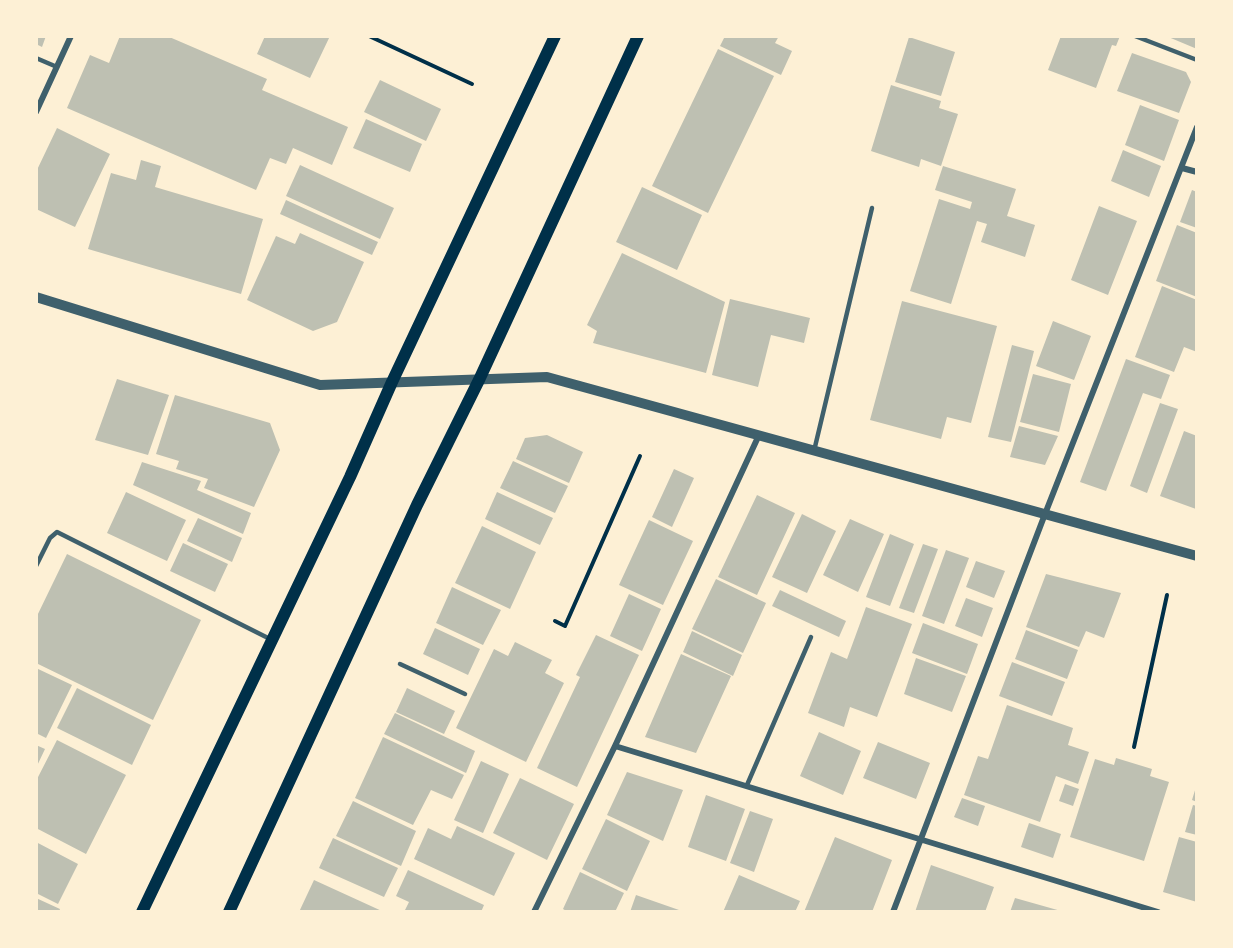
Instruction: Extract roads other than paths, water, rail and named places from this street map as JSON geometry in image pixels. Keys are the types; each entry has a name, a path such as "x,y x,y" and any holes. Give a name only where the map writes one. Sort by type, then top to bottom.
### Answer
{"main road":[{"path":"142,912 350,477 392,382 555,36"},
{"path":"229,912 417,505 479,380 638,36"}],"street":[{"path":"36,112 71,36"},
{"path":"894,912 1045,514 1197,127"},
{"path":"1182,168 1197,172"},
{"path":"36,297 320,385 547,377 1197,556"},
{"path":"534,912 615,746 759,435"},
{"path":"615,746 1158,912"}],"lane":[{"path":"1135,36 1197,60"},
{"path":"36,58 57,67"},
{"path":"814,451 872,208"},
{"path":"36,566 50,538 57,532 272,640"},
{"path":"747,785 811,637"},
{"path":"400,664 465,694"}]}
